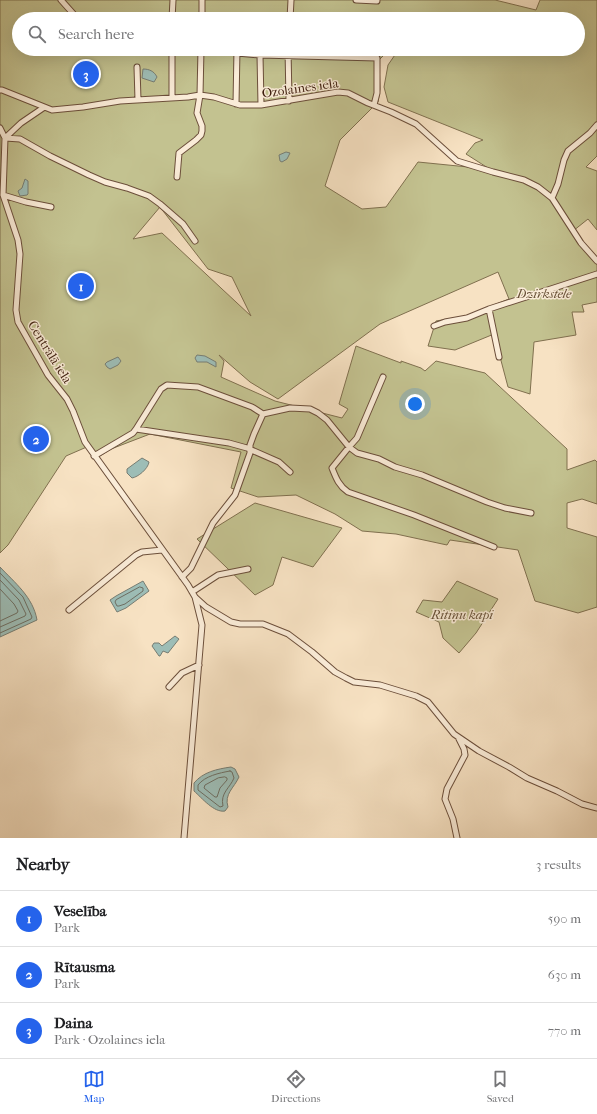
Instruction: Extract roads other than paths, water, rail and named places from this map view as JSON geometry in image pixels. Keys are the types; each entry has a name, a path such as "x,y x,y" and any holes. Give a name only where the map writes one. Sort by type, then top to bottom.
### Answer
{"street":[{"path":"61,0 72,12"},
{"path":"172,12 173,0"},
{"path":"202,0 202,12"},
{"path":"290,12 291,0"},
{"path":"356,0 377,1"},
{"path":"172,56 172,98"},
{"path":"177,177 179,153 196,140 201,135 202,131 202,126 197,113 200,95 201,56"},
{"path":"236,104 237,56"},
{"path":"260,56 261,105"},
{"path":"288,56 289,101"},
{"path":"348,56 378,58 377,93 374,105"},
{"path":"137,67 138,100"},
{"name":"Ozolaines iela","path":"0,90 20,96 43,108 52,110 120,101 200,95 214,97 236,104 261,105 338,92 348,93 416,124 457,161 524,180 538,187 552,198 575,231 581,243 597,261"},
{"path":"5,138 21,123 43,108"},
{"path":"552,198 568,152 597,125"},
{"name":"Centrālā iela","path":"0,128 5,138 3,195 19,247 16,310 18,322 48,374 67,399 85,442 182,577 193,595"},
{"path":"5,138 20,139 50,156 100,179 149,196 183,224 195,241"},
{"path":"3,195 26,202 51,207"},
{"path":"434,326 445,322 467,318 488,309 597,274"},
{"path":"488,309 499,357"},
{"path":"382,377 357,438 332,468 343,489 494,547"},
{"path":"94,456 133,434 161,389 167,386 198,387 252,407 263,414 290,408 310,409 327,420 349,447 357,453 422,475 487,502 505,508 531,513"},
{"path":"182,577 191,568 213,523 235,495 250,453 254,434 263,414"},
{"path":"136,429 229,443 279,462 290,472"},
{"path":"69,610 136,555 142,552 162,550"},
{"path":"193,595 218,575 248,569"},
{"path":"193,595 206,607 231,622 240,624 263,624 288,634 335,672 354,682 380,685 416,696 428,702 458,737 464,749 465,755 447,790 445,799 453,819 456,838"},
{"path":"184,838 202,625 193,595"},
{"path":"199,612 206,607"},
{"path":"169,687 182,673 199,665"},
{"path":"458,737 479,751 527,778 582,804 597,808"}],"water":[{"path":"143,69 154,73 157,77 154,82 142,78"},
{"path":"286,152 290,153 287,159 282,162 280,161 279,155"},
{"path":"25,179 28,181 28,194 20,196 18,191 22,188"},
{"path":"197,355 205,356 216,362 216,367 207,362 197,362 195,358"},
{"path":"118,357 121,361 118,365 110,369 107,367 105,364 107,362"},
{"path":"142,458 149,462 147,467 137,476 132,478 127,473 127,469"},
{"path":"0,567 23,591 32,604 37,620 0,637"},
{"path":"143,581 149,591 126,608 117,612 110,600"},
{"path":"175,636 179,639 168,653 163,651 159,656 152,646 154,643 159,643 162,646"},
{"path":"231,767 235,769 239,777 228,795 228,807 225,811 217,810 194,791 194,783 206,774"}],"place":[{"name":"Daina","path":"86,74"},
{"name":"Veselība","path":"81,286"},
{"name":"Rītausma","path":"36,439"}],"park label":[{"name":"Dzirkstele","path":"544,293"},
{"name":"Ritiņu kapi","path":"462,614"}]}
